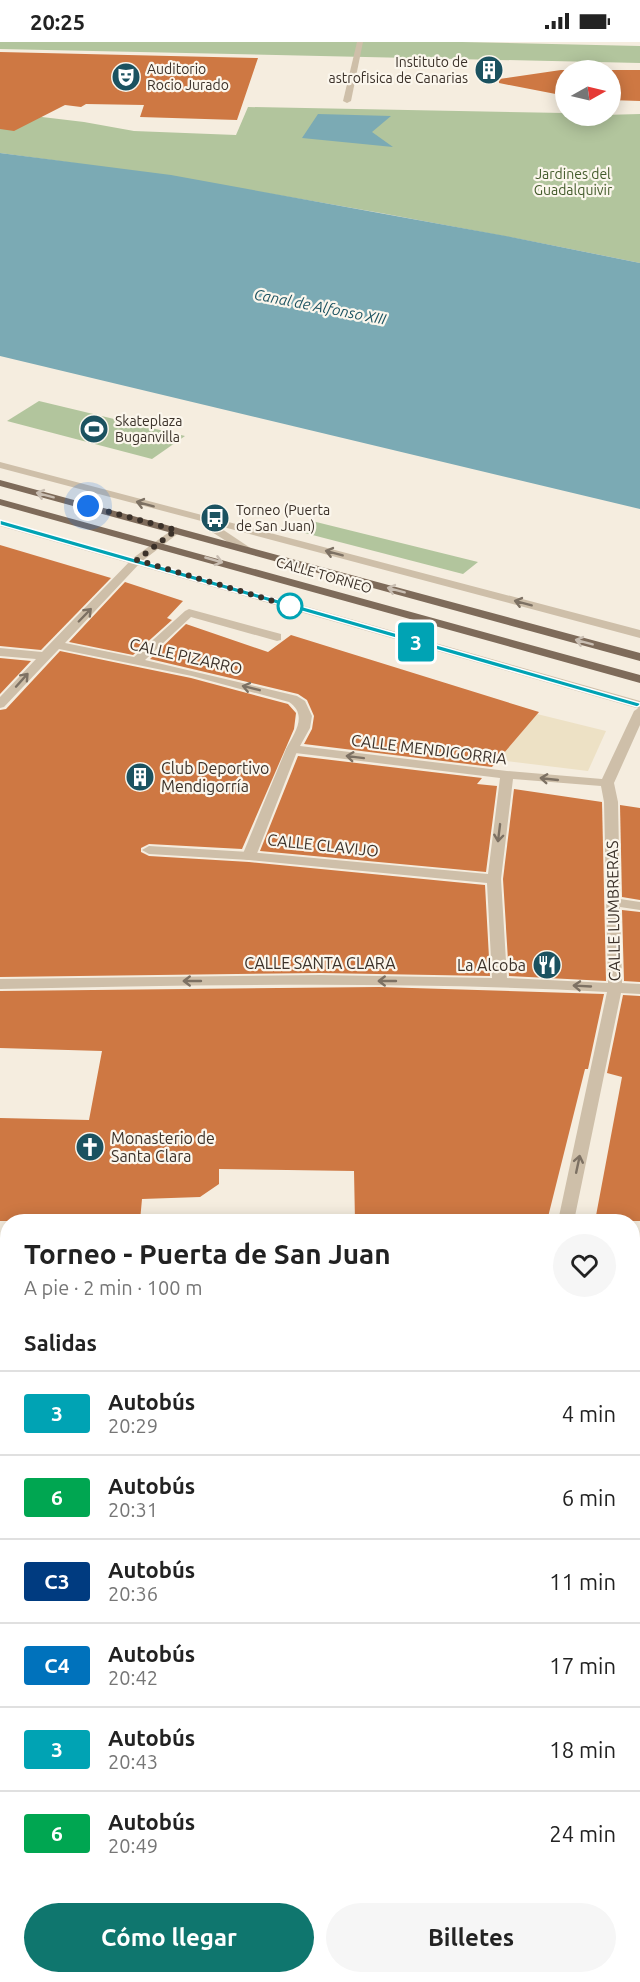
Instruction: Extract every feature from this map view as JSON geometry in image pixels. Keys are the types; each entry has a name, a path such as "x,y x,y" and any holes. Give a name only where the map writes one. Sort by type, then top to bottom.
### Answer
{"main road":[{"name":"CALLE TORNEO","path":"0,483 640,657"},
{"name":"CALLE TORNEO","path":"0,502 640,679"}],"street":[{"path":"347,101 360,42"},
{"path":"0,465 640,634"},
{"path":"196,517 246,549"},
{"path":"0,523 137,560 640,705"},
{"path":"0,704 137,560 176,530"},
{"path":"137,660 189,613 277,637"},
{"name":"CALLE PIZARRO","path":"56,645 137,660 293,699 305,708 305,723 292,749"},
{"path":"0,652 44,656"},
{"path":"607,783 640,711"},
{"path":"249,855 292,749"},
{"name":"CALLE MENDIGORRIA","path":"292,749 507,775 607,783"},
{"path":"500,981 494,879 507,775"},
{"name":"CALLE LUMBRERAS","path":"567,1214 615,987 611,802 607,783"},
{"name":"CALLE CLAVIJO","path":"149,850 249,855 494,879"},
{"path":"613,902 640,906"},
{"name":"CALLE SANTA CLARA","path":"0,984 161,981 500,981 640,989"}],"green space":[{"path":"0,42 462,42 640,46 640,63 621,63 621,60 555,61 0,49"},
{"name":"Jardines del Guadalquivir","path":"248,107 555,113 555,126 621,126 621,115 640,114 640,263 321,202 0,153 0,112 84,122 134,131 236,135"},
{"name":"Skateplaza Buganvilla","path":"39,401 185,436 152,459 7,421"},
{"path":"312,521 478,562 463,574 297,531"}],"shaded area":[{"path":"537,714 606,731 588,771 498,760"}],"water":[{"path":"318,114 391,116 372,132 393,147 302,138"},
{"name":"Canal de Alfonso XIII","path":"0,153 171,175 640,263 640,509 0,356"}],"building":[{"name":"Auditorio Rocio Jurado","path":"0,52 258,58 237,120 140,117 144,105 86,104 81,107 65,105 14,131 0,129"},
{"path":"621,70 640,70 640,101 621,100"},
{"path":"555,71 555,94 499,83 499,79"},
{"path":"0,545 111,578 41,650 0,646"},
{"path":"125,582 183,601 167,618 172,620 133,655 69,642"},
{"path":"186,624 268,652 291,635 539,712 492,767 304,744 312,729 314,716 307,700 298,694 150,659"},
{"path":"60,651 191,678 288,704 296,713 294,729 242,849 149,844 141,848 141,852 149,856 249,862 485,885 490,976 320,973 0,977 0,710 6,709"},
{"path":"0,658 31,661 0,694"},
{"path":"298,756 482,778 477,784 497,786 486,872 260,851"},
{"path":"514,789 602,802 606,981 509,976 503,879"},
{"path":"620,805 640,808 640,900 622,897"},
{"path":"622,910 640,912 640,982 624,981"},
{"path":"379,987 604,994 588,1069 585,1069 549,1214 355,1214 354,1171 219,1169 219,1184 200,1197 142,1199 141,1214 0,1214 0,1118 89,1120 102,1051 0,1048 0,991"},
{"path":"623,995 640,996 640,1214 596,1214 622,1077 607,1073"}],"bus line":[{"name":"3","path":"0,523 137,560 209,583 640,705"}],"place":[{"name":"Instituto de astrofisica de Canarias","path":"489,70"},
{"name":"Auditorio Rocio Jurado","path":"126,77"},
{"name":"Skateplaza Buganvilla","path":"94,429"},
{"name":"Torneo (Puerta de San Juan)","path":"215,518"},
{"name":"Club Deportivo Mendigorría","path":"140,777"},
{"name":"La Alcoba","path":"547,965"},
{"name":"Monasterio de Santa Clara","path":"90,1147"}],"route":[{"path":"88,506 176,530 137,560 290,606"}]}
